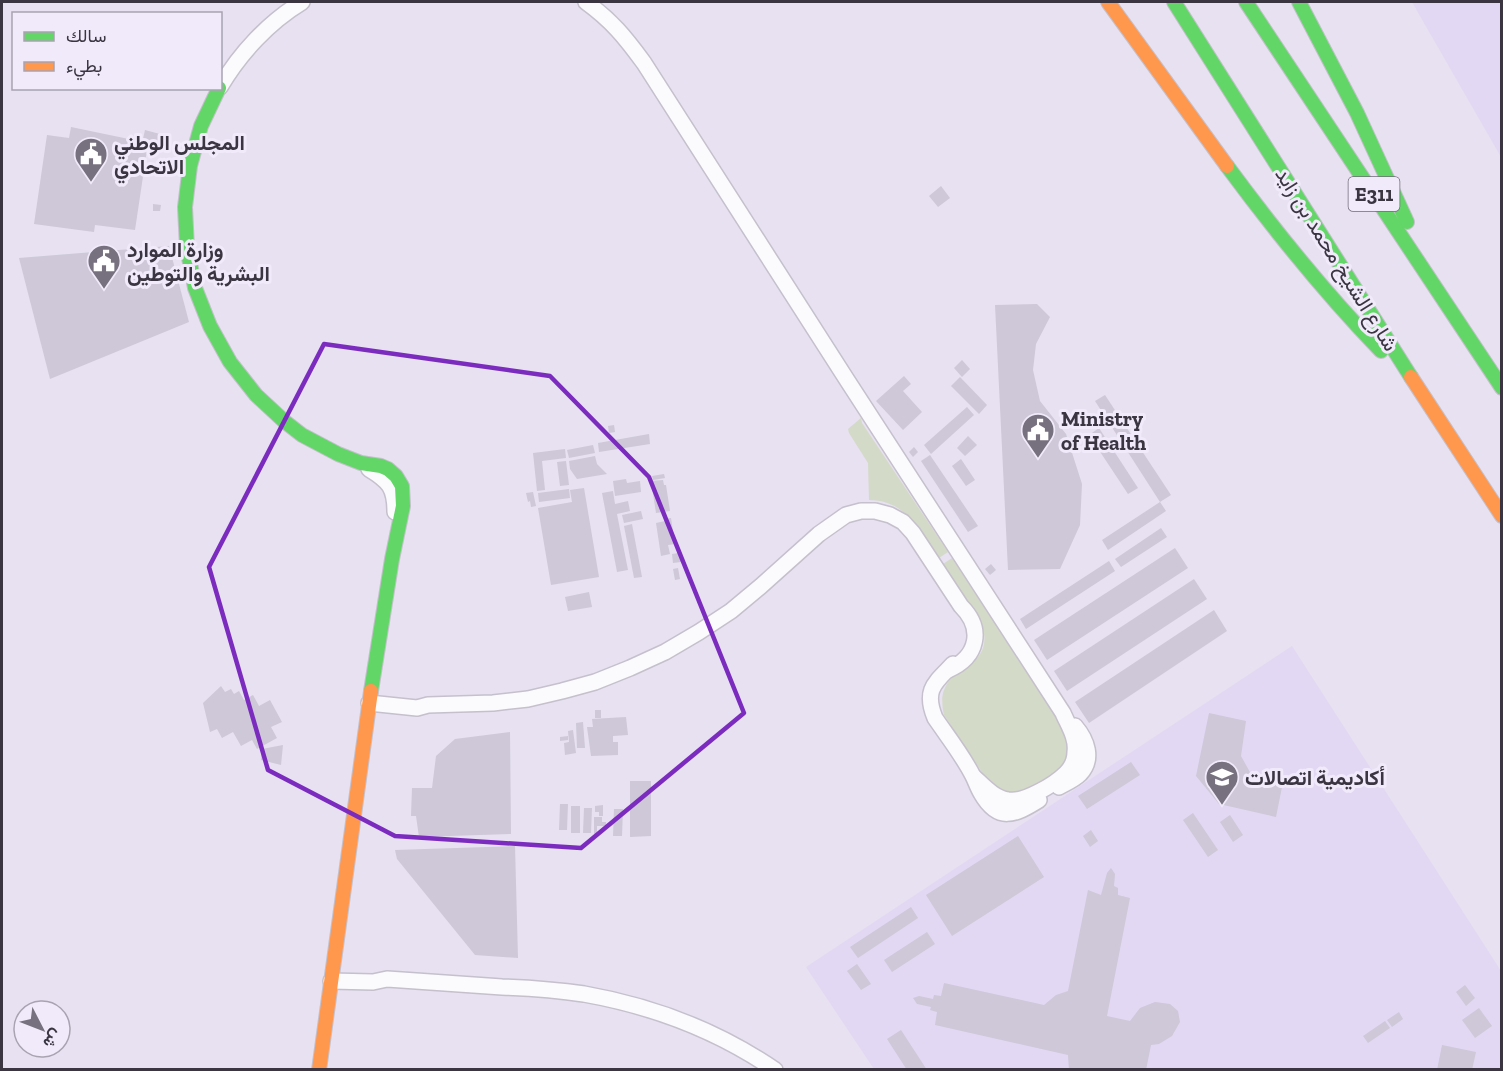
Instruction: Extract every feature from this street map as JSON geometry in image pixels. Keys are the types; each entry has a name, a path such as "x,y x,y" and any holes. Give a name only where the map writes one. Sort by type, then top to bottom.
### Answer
{"main road":[{"path":"1108,2 1286,246 1342,311 1418,388"},
{"name":"شارع الشيخ محمد بن زايد","path":"1174,2 1418,388 1502,516"},
{"name":"E311","path":"1246,2 1502,388"},
{"path":"1299,2 1383,166 1429,276"},
{"path":"219,90 200,130 192,156 185,210 185,237 189,264 205,316 230,363 246,384 280,419 328,449 365,465"},
{"path":"319,1070 370,699 395,537"}],"street":[{"path":"222,84 248,48 271,25 302,2"},
{"path":"370,699 417,708 428,705 482,704 528,699 584,685 630,668 682,642 731,611 819,534 846,515 861,511 876,511 890,514 903,522 913,533 961,606 969,614 974,625 973,647 967,658 940,675 931,691 930,700 935,718 974,777 989,805 1002,813 1020,811 1047,790 1077,776 1082,772 1087,760 1087,744 1083,737 1063,713 644,63 625,37 586,2"},
{"path":"365,465 370,471 381,476 393,493 395,537"},
{"path":"331,976 373,982 387,980 583,994 629,1004 674,1018 717,1036 759,1058 775,1070"}],"highlighted area":[{"path":"324,344 550,376 649,477 744,713 581,848 395,836 268,770 209,567"}],"shaded area":[{"path":"1412,2 1501,2 1501,157"},
{"name":"أكاديمية اتصالات","path":"1292,646 1501,971 1501,1069 874,1069 806,967"}],"green space":[{"path":"861,418 862,423 948,552 939,558 911,519 902,511 882,501 869,500 868,463 848,429"},
{"path":"952,558 1063,728 1069,746 1068,757 1063,768 1026,793 1016,795 1003,793 991,786 944,715 943,698 946,686 953,677 979,656 984,646 984,633 978,618 943,564"}],"building":[{"name":"المجلس الوطني الاتحادي","path":"71,127 148,143 135,230 95,225 94,232 34,224 47,135 69,138"},
{"path":"145,130 171,137 169,146 143,139"},
{"path":"158,164 165,164 164,171 157,170"},
{"path":"941,186 950,198 938,207 929,196"},
{"path":"153,204 161,205 160,211 153,211"},
{"name":"وزارة الموارد البشرية والتوطين","path":"169,246 189,322 50,379 19,258"},
{"name":"Ministry of Health","path":"1037,304 1050,317 1036,344 1033,370 1040,401 1066,434 1082,484 1080,525 1060,569 1008,570 995,305"},
{"path":"962,360 970,369 962,377 954,368"},
{"path":"904,376 911,384 903,391 922,412 903,430 876,401"},
{"path":"960,377 987,405 979,414 951,386"},
{"path":"1105,395 1171,495 1160,502 1095,401"},
{"path":"967,407 974,415 931,454 924,445"},
{"path":"614,425 615,432 609,433 608,426"},
{"path":"1099,428 1138,488 1128,494 1089,435"},
{"path":"649,434 650,444 599,452 598,443"},
{"path":"968,436 977,445 965,456 957,448"},
{"path":"593,445 595,453 569,458 567,450"},
{"path":"914,447 918,452 913,457 909,452"},
{"path":"565,449 566,458 542,461 545,490 537,491 533,453"},
{"path":"930,455 978,526 968,532 921,461"},
{"path":"595,456 597,464 607,474 577,479 570,469 569,461"},
{"path":"961,459 975,480 966,486 952,466"},
{"path":"566,461 569,485 560,486 557,462"},
{"path":"664,474 665,478 653,480 652,476"},
{"path":"626,479 627,483 640,481 641,492 615,496 613,481"},
{"path":"663,480 666,485 670,511 656,513 651,481"},
{"path":"584,488 599,577 551,585 538,508 572,502 570,490"},
{"path":"569,489 570,498 539,502 538,493"},
{"path":"613,491 615,504 628,501 630,511 617,514 628,570 617,572 602,493"},
{"path":"533,492 536,506 531,507 526,493"},
{"path":"1160,502 1166,511 1108,550 1102,540"},
{"path":"641,511 643,519 624,523 622,515"},
{"path":"671,518 675,544 668,545 670,554 661,556 656,523"},
{"path":"632,524 642,577 634,578 624,526"},
{"path":"1161,528 1167,537 1121,567 1115,559"},
{"path":"1175,548 1188,568 1047,660 1034,640"},
{"path":"679,553 681,562 673,563 672,554"},
{"path":"1109,561 1115,571 1026,629 1020,619"},
{"path":"991,564 996,570 990,575 985,569"},
{"path":"678,568 680,579 675,580 673,569"},
{"path":"1194,579 1207,599 1067,691 1054,671"},
{"path":"589,592 592,607 568,611 565,597"},
{"path":"1214,610 1227,631 1089,723 1075,702"},
{"path":"221,686 225,692 231,689 234,694 239,691 244,700 253,695 259,706 270,700 282,722 271,727 277,738 257,749 252,740 241,746 233,732 222,738 217,729 210,732 203,703"},
{"path":"595,710 601,710 601,718 595,718"},
{"path":"1209,713 1246,721 1241,756 1251,774 1283,782 1276,817 1219,804 1196,776"},
{"path":"626,717 628,735 613,736 613,742 618,742 618,755 591,756 587,727 593,727 592,719"},
{"path":"583,722 585,748 577,748 576,723"},
{"path":"573,730 576,753 565,755 564,743 569,742 568,731"},
{"path":"510,732 511,834 419,837 416,816 411,816 412,788 432,788 436,756 455,739"},
{"path":"568,736 568,740 560,741 560,737"},
{"path":"283,745 281,765 261,760 262,749"},
{"path":"1131,762 1140,775 1087,809 1078,796"},
{"path":"630,781 651,781 651,836 630,837"},
{"path":"560,804 568,804 567,830 559,830"},
{"path":"603,805 603,816 599,816 599,812 595,812 595,806"},
{"path":"571,806 580,806 580,833 571,833"},
{"path":"584,808 592,808 591,833 583,833"},
{"path":"614,809 623,809 622,836 613,836"},
{"path":"1193,813 1218,850 1208,857 1183,820"},
{"path":"1230,815 1243,835 1233,842 1220,822"},
{"path":"594,817 602,817 602,822 606,822 606,826 597,826 597,834 594,834"},
{"path":"1091,830 1098,841 1090,847 1083,836"},
{"path":"1018,836 1044,877 952,936 926,895"},
{"path":"515,846 518,958 475,955 397,859 395,850"},
{"path":"1111,868 1115,874 1114,886 1118,888 1118,895 1130,898 1107,1016 1130,1021 1140,1008 1155,1002 1170,1004 1178,1011 1180,1022 1172,1036 1159,1044 1151,1045 1146,1070 1069,1070 1068,1055 935,1025 937,1012 930,1010 931,1007 917,1004 913,998 919,996 933,999 934,995 941,996 944,983 1044,1005 1056,995 1068,991 1088,890 1101,895 1107,873"},
{"path":"911,907 918,918 858,958 850,947"},
{"path":"927,932 935,944 892,972 884,960"},
{"path":"857,964 871,984 861,990 847,971"},
{"path":"1465,985 1475,998 1466,1006 1456,992"},
{"path":"1479,1008 1492,1026 1475,1038 1462,1020"},
{"path":"1399,1012 1403,1019 1392,1027 1387,1020"},
{"path":"1385,1021 1390,1028 1368,1043 1363,1036"},
{"path":"901,1030 927,1070 907,1070 887,1039"},
{"path":"1442,1045 1476,1052 1472,1070 1437,1070"}],"traffic: fast":[{"path":"1174,2 1411,377"},
{"path":"1246,2 1502,388"},
{"path":"1299,2 1357,113 1407,222"},
{"path":"218,90 201,126 190,166 185,207 187,248 195,288 210,326 230,362 256,395 284,421 302,435 338,454 361,463 388,469 402,486 403,506 392,559 371,691"},
{"path":"1227,166 1301,261 1381,351"}],"traffic: slow":[{"path":"1108,2 1227,166"},
{"path":"1411,377 1502,516"},
{"path":"319,1070 371,691"}],"place":[{"name":"المجلس الوطني الاتحادي","path":"91,183"},
{"name":"وزارة الموارد البشرية والتوطين","path":"104,290"},
{"name":"Ministry of Health","path":"1038,459"},
{"name":"أكاديمية اتصالات","path":"1222,806"}]}
